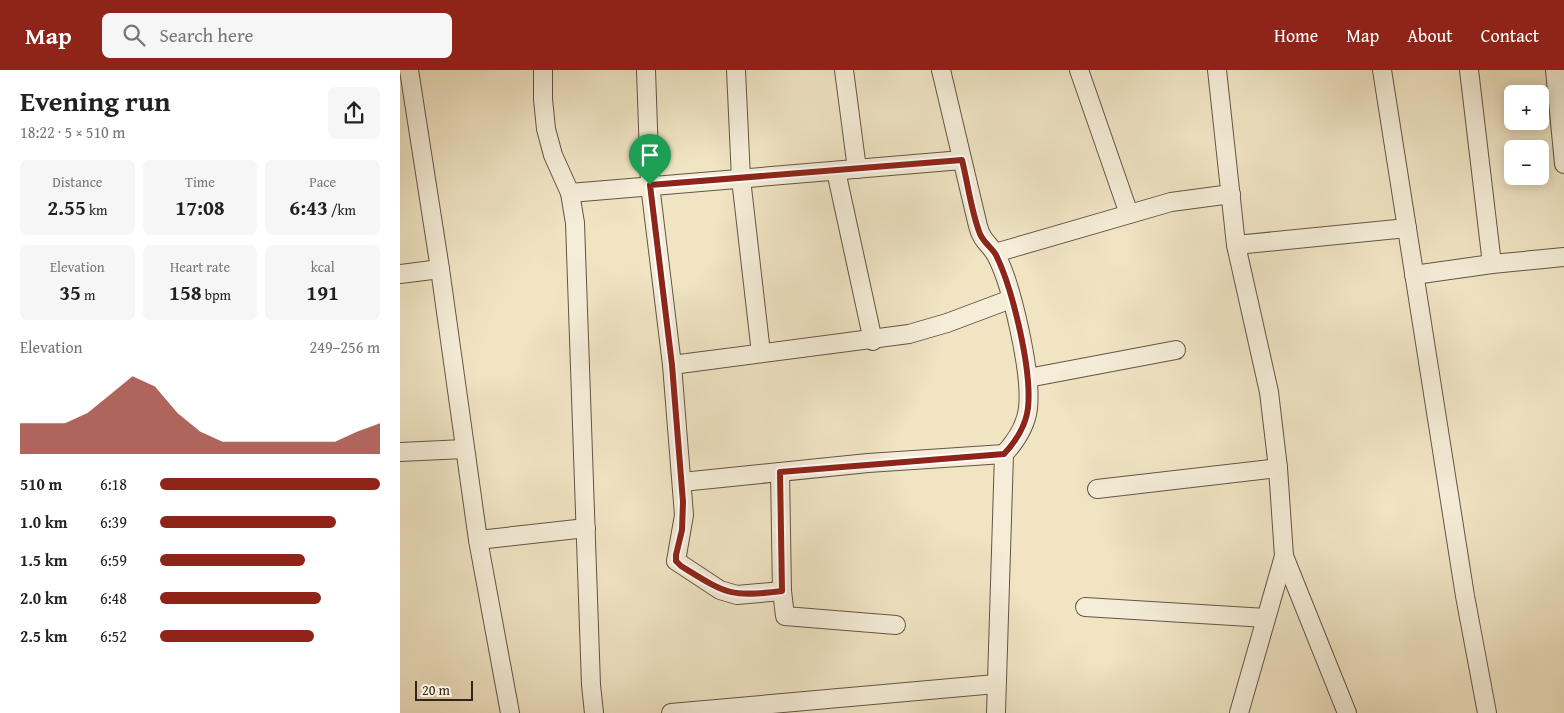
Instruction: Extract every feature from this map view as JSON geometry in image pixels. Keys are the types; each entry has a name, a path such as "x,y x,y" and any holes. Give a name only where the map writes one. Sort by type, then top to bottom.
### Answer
{"street":[{"path":"409,70 440,270 478,540 510,713"},
{"path":"543,70 546,129 553,155 570,193 575,223 594,713"},
{"path":"646,70 650,185 672,365 682,482 684,515 676,561 720,590 737,595 782,591"},
{"path":"736,70 742,179 761,353"},
{"path":"844,70 857,169"},
{"path":"941,70 980,235 995,253 1011,299 1028,378 1028,408 1025,422 1016,439 1004,454 996,713"},
{"path":"1079,70 1129,214"},
{"path":"1217,70 1236,245 1269,392 1278,468 1284,556 1347,713"},
{"path":"1382,70 1465,596 1487,713"},
{"path":"1469,70 1492,264"},
{"path":"1555,70 1564,164"},
{"path":"570,193 962,160"},
{"path":"836,171 873,341"},
{"path":"995,253 1171,202 1231,194"},
{"path":"1236,245 1407,228"},
{"path":"1414,275 1492,264 1564,257"},
{"path":"400,274 440,270"},
{"path":"672,365 873,341 909,334 947,324 1011,299"},
{"path":"1028,378 1176,350"},
{"path":"400,452 464,449"},
{"path":"682,482 1004,454"},
{"path":"1097,489 1278,468"},
{"path":"780,472 782,591 786,616 809,620 896,625"},
{"path":"478,540 586,528"},
{"path":"1239,713 1284,556"},
{"path":"1085,607 1266,618"},
{"path":"671,713 731,710 996,684"}],"route":[{"path":"962,160 980,235 995,253 1011,299 1028,378 1028,408 1025,422 1013,445 1004,454 868,463 780,472 782,591 755,595 737,595 720,590 681,566 676,561 676,555 684,515 682,482 672,365 650,185 962,160"}]}
